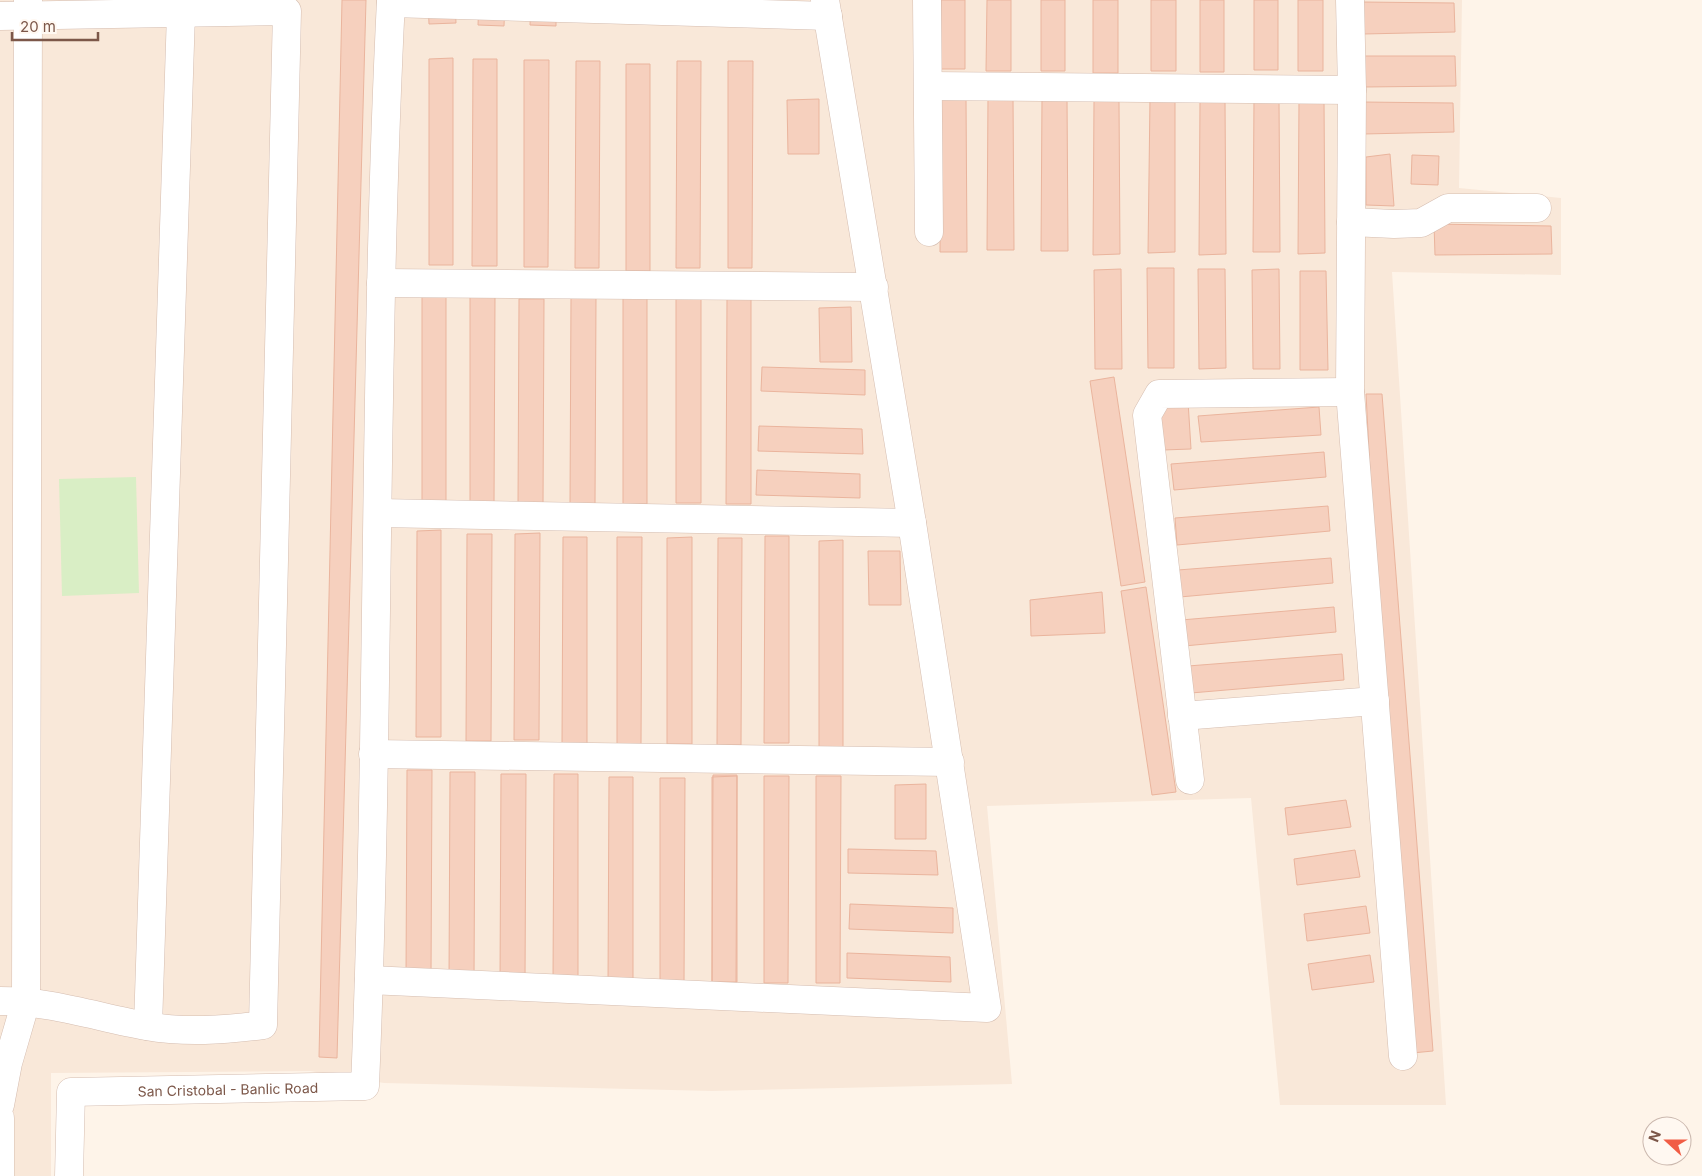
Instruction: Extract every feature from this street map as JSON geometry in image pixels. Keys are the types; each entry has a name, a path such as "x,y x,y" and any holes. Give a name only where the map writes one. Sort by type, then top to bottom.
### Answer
{"street":[{"path":"927,0 929,232"},
{"path":"1350,0 1352,90 1350,392 1403,1056"},
{"path":"391,2 827,8 912,524 987,1008 369,980 379,513 381,283 391,2"},
{"path":"0,1105 8,1063 13,1001 28,8"},
{"path":"0,16 28,8 181,13 288,11 263,1025 211,1032 148,1026 13,1001"},
{"path":"148,1026 181,13"},
{"path":"928,86 1352,90"},
{"path":"1351,222 1421,223 1448,208 1537,208"},
{"path":"381,283 874,287"},
{"path":"1190,780 1147,416 1159,394 1350,392"},
{"path":"379,513 912,524"},
{"path":"1182,716 1375,701"},
{"path":"373,754 950,762"},
{"name":"San Cristobal - Banlic Road","path":"69,1176 71,1092 364,1086 369,980"},
{"path":"0,1118 0,1176"}],"shaded area":[{"path":"0,0 1462,0 1459,188 1561,198 1561,275 1392,272 1446,1105 1280,1105 1251,798 987,806 1012,1084 712,1091 384,1083 310,1071 51,1073 51,1176 0,1176"}],"green space":[{"path":"136,477 139,593 62,596 59,479"}],"building":[{"path":"342,0 366,0 337,1058 319,1057"},
{"path":"428,0 455,0 456,23 429,24"},
{"path":"479,0 505,0 504,26 478,25"},
{"path":"531,0 556,0 556,26 530,25"},
{"path":"941,0 965,0 965,69 941,69"},
{"path":"987,0 1011,0 1011,71 986,71"},
{"path":"1041,0 1065,0 1065,71 1041,71"},
{"path":"1093,0 1118,0 1118,73 1093,73"},
{"path":"1151,0 1176,0 1176,71 1151,71"},
{"path":"1200,0 1224,0 1224,72 1200,72"},
{"path":"1254,0 1278,0 1278,70 1254,70"},
{"path":"1298,0 1323,0 1323,71 1298,71"},
{"path":"1362,2 1454,3 1455,32 1363,34"},
{"path":"1363,56 1455,56 1456,86 1364,87"},
{"path":"453,58 453,265 429,265 429,59"},
{"path":"473,59 497,59 497,266 472,266"},
{"path":"524,60 549,60 548,267 524,267"},
{"path":"576,61 600,61 599,268 575,268"},
{"path":"677,61 701,61 700,268 676,268"},
{"path":"728,61 753,61 752,268 728,268"},
{"path":"626,64 650,64 650,271 626,271"},
{"path":"988,96 1013,96 1014,250 987,250"},
{"path":"941,97 966,98 967,252 940,252"},
{"path":"1042,97 1067,97 1068,251 1041,251"},
{"path":"1150,98 1175,98 1175,252 1148,253"},
{"path":"1254,98 1279,98 1280,252 1253,252"},
{"path":"819,99 819,154 788,154 787,100"},
{"path":"1299,99 1324,99 1325,253 1298,254"},
{"path":"1200,100 1225,100 1226,254 1199,255"},
{"path":"1094,101 1119,101 1120,254 1093,255"},
{"path":"1362,102 1453,103 1454,132 1363,134"},
{"path":"1390,154 1394,206 1366,205 1366,157"},
{"path":"1412,155 1439,156 1438,185 1411,184"},
{"path":"1434,224 1551,226 1552,254 1435,255"},
{"path":"1147,268 1174,268 1174,368 1148,368"},
{"path":"1121,269 1122,369 1095,369 1094,270"},
{"path":"1198,269 1225,269 1226,368 1199,369"},
{"path":"1279,269 1280,369 1253,369 1252,270"},
{"path":"1300,271 1326,271 1328,370 1300,370"},
{"path":"422,295 446,295 446,502 422,502"},
{"path":"676,296 701,296 701,503 676,503"},
{"path":"470,297 495,297 494,504 470,504"},
{"path":"571,297 596,297 595,504 570,504"},
{"path":"623,297 647,297 647,504 623,504"},
{"path":"727,297 751,297 751,504 726,504"},
{"path":"519,299 544,299 543,506 518,505"},
{"path":"851,307 852,362 820,362 819,308"},
{"path":"762,367 865,370 865,395 761,391"},
{"path":"1114,377 1145,582 1121,586 1090,381"},
{"path":"1366,394 1382,394 1433,1051 1412,1053 1382,698"},
{"path":"1188,401 1191,449 1163,450 1160,403"},
{"path":"1319,407 1321,435 1201,442 1198,416"},
{"path":"759,426 862,429 863,454 758,451"},
{"path":"1324,452 1326,477 1174,490 1171,464"},
{"path":"757,470 860,474 860,498 756,495"},
{"path":"1328,506 1330,531 1177,545 1175,518"},
{"path":"441,530 441,737 416,737 417,531"},
{"path":"540,533 539,740 514,740 515,534"},
{"path":"467,534 492,534 491,741 466,741"},
{"path":"765,536 789,536 789,743 764,743"},
{"path":"563,537 587,537 587,744 562,744"},
{"path":"617,537 642,537 641,744 617,744"},
{"path":"692,537 692,744 667,744 667,538"},
{"path":"718,538 742,538 741,745 717,745"},
{"path":"843,540 843,747 819,748 819,541"},
{"path":"868,551 900,551 901,605 869,605"},
{"path":"1331,558 1333,583 1180,597 1178,570"},
{"path":"1146,587 1176,792 1152,795 1121,591"},
{"path":"1102,592 1105,633 1031,636 1030,600"},
{"path":"1334,607 1336,632 1184,646 1181,620"},
{"path":"1342,654 1344,680 1191,693 1188,666"},
{"path":"407,770 432,770 431,977 406,977"},
{"path":"450,772 475,772 474,979 449,979"},
{"path":"501,774 526,774 525,981 500,981"},
{"path":"554,774 578,774 578,981 553,981"},
{"path":"713,775 737,775 737,982 712,982"},
{"path":"737,776 736,983 712,983 712,777"},
{"path":"764,776 789,776 788,983 764,983"},
{"path":"816,776 841,776 840,983 816,983"},
{"path":"609,777 633,777 633,984 608,984"},
{"path":"660,778 685,778 684,984 660,984"},
{"path":"926,784 926,839 895,839 895,785"},
{"path":"1346,800 1351,827 1288,835 1285,808"},
{"path":"848,849 936,851 938,875 848,873"},
{"path":"1355,850 1360,877 1297,885 1294,859"},
{"path":"850,904 953,908 953,933 849,929"},
{"path":"1366,906 1370,933 1307,941 1304,914"},
{"path":"847,953 950,957 951,982 847,978"},
{"path":"1370,955 1374,982 1312,990 1308,964"}]}
